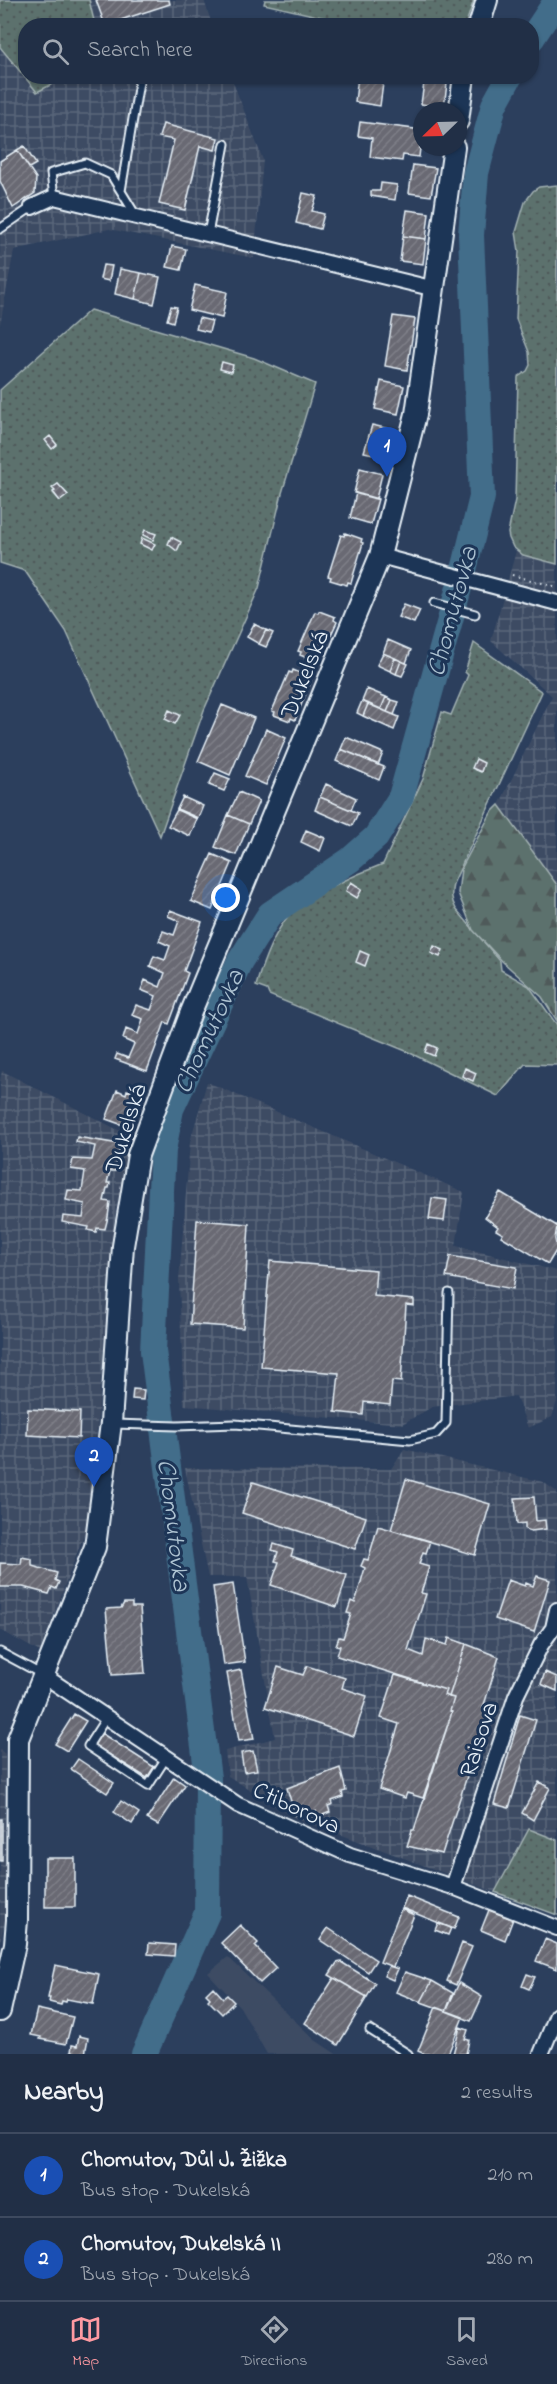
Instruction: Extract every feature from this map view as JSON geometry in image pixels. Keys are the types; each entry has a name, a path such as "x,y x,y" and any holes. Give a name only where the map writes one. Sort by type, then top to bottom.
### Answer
{"street":[{"path":"481,18 487,0"},
{"path":"461,102 463,84"},
{"name":"Dukelská","path":"0,2011 15,1944 17,1920 18,1739 95,1547 111,1424 123,1246 138,1155 191,1012 380,556 416,414 453,156"},
{"path":"32,207 54,197 435,289"},
{"path":"380,556 557,603"},
{"name":"Raisova","path":"453,1887 516,1696 541,1645 555,1630 557,1610"},
{"name":"Ctiborova","path":"44,1675 238,1805 350,1855 453,1887 557,1928"},
{"path":"541,2054 557,2015"}],"lane":[{"path":"120,191 139,84"},
{"path":"208,234 225,144"},
{"path":"54,197 51,173 85,164 111,175 137,217"},
{"path":"0,229 32,207"},
{"path":"434,603 475,614"},
{"path":"111,1424 151,1426 235,1424 410,1440 436,1434 446,1423 449,1293"},
{"path":"0,1652 44,1675"},
{"path":"106,1718 88,1746 147,1786 165,1758"},
{"path":"370,2030 408,2054"}],"shaded area":[{"path":"89,0 204,0 210,18 93,18"},
{"path":"0,47 18,69 18,84 30,84 37,92 52,84 234,84 263,160 254,258 109,229 14,250 0,325"},
{"path":"516,551 557,564 557,885 499,805 552,696 491,641"},
{"path":"2,1071 136,1139 116,1208 89,1521 40,1652 0,1630 0,1081"},
{"path":"207,1082 464,1192 456,1246 557,1271 557,1401 552,1417 528,1428 516,1396 432,1407 402,1424 184,1405 179,1281 190,1142"},
{"path":"404,1449 543,1482 557,1492 557,1840 529,1829 495,1892 294,1817 228,1776 225,1751 275,1738 247,1577 208,1577 185,1468 391,1469"},
{"path":"0,1750 5,1754 5,1922 0,1942"},
{"path":"228,1957 315,2040 336,2054 267,2054 240,2007 208,1973"}],"green space":[{"path":"0,0 89,0 93,18 18,18 18,69 0,47"},
{"path":"265,0 474,0 468,18 326,18 264,4"},
{"path":"30,84 52,84 37,92"},
{"path":"557,185 557,564 523,555 513,547 508,533 515,500 518,377 527,371 530,365 529,352 516,319 519,251 516,232 525,202 533,191 539,187"},
{"path":"90,310 254,358 315,384 282,493 259,588 204,710 160,836 66,631 25,571 0,563 0,390","holes":["58,484 68,495 60,501 53,493 55,491 53,488"]},
{"path":"474,643 542,692 453,884 452,891 452,900 456,909 500,961 501,970 529,986 557,1025 557,1065 525,1064 498,1096 406,1051 269,995 267,990 256,986 269,949 289,915 307,900 347,879 383,864 423,779 442,712 451,715 468,675 465,672"},
{"path":"499,805 557,885 557,1021 542,997 503,962 473,930 458,893 461,869 491,813"},
{"path":"529,1829 557,1840 557,1915 495,1892"}],"building":[{"path":"96,0 169,0 170,4 127,18 102,18"},
{"path":"357,84 383,84 380,106 355,102"},
{"path":"424,84 447,84 445,102 421,102"},
{"path":"360,122 413,129 413,156 419,157 403,155 402,161 370,157 372,138 358,136"},
{"path":"163,124 218,138 215,150 200,146 185,210 159,204 174,140 159,137"},
{"path":"24,146 36,164 29,168 17,150"},
{"path":"17,150 36,178 35,193 13,208 0,181 0,161"},
{"path":"413,165 436,168 431,196 409,193"},
{"path":"381,183 397,185 395,200 371,196 371,191 380,191"},
{"path":"303,193 317,196 312,211 324,214 320,229 296,223"},
{"path":"407,210 429,213 426,239 403,236"},
{"path":"403,236 426,239 423,264 400,261"},
{"path":"172,246 186,249 181,270 167,267"},
{"path":"103,265 112,266 109,281 100,279"},
{"path":"120,269 141,273 135,299 115,294"},
{"path":"141,273 160,277 154,304 135,299"},
{"path":"195,285 227,292 222,318 189,310"},
{"path":"171,306 177,307 173,322 167,320"},
{"path":"393,316 415,319 407,370 385,366"},
{"path":"199,318 212,321 209,332 196,329"},
{"path":"222,362 233,365 231,372 220,369"},
{"path":"381,381 404,386 398,414 375,409"},
{"path":"372,425 394,430 387,457 364,452"},
{"path":"50,436 57,445 52,449 45,440"},
{"path":"360,468 382,474 376,499 354,493"},
{"path":"58,484 68,495 60,501 52,488"},
{"path":"356,493 378,499 371,524 350,518"},
{"path":"145,530 156,534 153,540 143,535"},
{"path":"345,533 362,539 363,543 351,583 348,582 347,585 330,580 331,577 328,576 341,535 344,536"},
{"path":"171,537 181,542 177,551 168,544"},
{"path":"142,538 155,544 152,550 140,544"},
{"path":"404,604 420,610 414,623 398,617"},
{"path":"319,611 335,617 334,620 337,622 318,662 300,655 301,652 298,651 315,612"},
{"path":"254,624 266,630 259,644 247,637"},
{"path":"266,630 273,633 266,647 259,644"},
{"path":"388,640 411,650 406,663 383,653"},
{"path":"383,653 395,658 390,671 377,665"},
{"path":"395,658 401,661 396,674 390,671"},
{"path":"401,661 408,664 402,676 396,674"},
{"path":"293,670 309,677 308,680 311,681 295,720 291,718 290,721 274,715 275,712 272,711 289,672 292,673"},
{"path":"367,689 386,697 381,709 362,701"},
{"path":"386,697 392,700 387,712 381,709"},
{"path":"392,700 399,702 394,715 387,712"},
{"path":"362,701 368,704 363,716 357,713"},
{"path":"368,704 399,717 394,730 363,716"},
{"path":"222,705 254,718 230,775 198,761"},
{"path":"169,710 180,715 175,724 165,719"},
{"path":"266,729 286,738 266,785 245,776"},
{"path":"346,737 383,753 378,765 341,749"},
{"path":"341,749 384,767 379,780 336,761"},
{"path":"476,759 484,763 481,772 472,768"},
{"path":"215,773 230,779 224,791 209,785"},
{"path":"326,784 356,798 351,810 320,797"},
{"path":"239,792 259,801 249,824 228,815"},
{"path":"183,797 203,806 198,818 177,809"},
{"path":"320,797 358,813 352,826 315,810"},
{"path":"177,810 197,819 190,836 168,826"},
{"path":"228,815 249,824 236,855 215,847"},
{"path":"306,830 325,838 320,851 301,842"},
{"path":"212,854 232,863 212,910 191,901"},
{"path":"351,882 362,889 357,898 346,891"},
{"path":"170,910 202,922 184,971 188,973 169,1024 165,1022 147,1071 115,1059 117,1054 128,1058 134,1044 123,1039 126,1029 138,1034 143,1019 132,1015 136,1005 151,1010 156,996 141,990 145,980 160,987 165,973 150,966 154,956 165,960 170,946 159,941 163,931 174,935 179,921 168,916"},
{"path":"434,946 443,950 440,957 431,953"},
{"path":"360,951 369,955 365,966 356,962"},
{"path":"428,1044 437,1048 434,1056 425,1052"},
{"path":"465,1068 476,1073 473,1081 462,1076"},
{"path":"117,1090 126,1094 127,1090 136,1093 134,1097 141,1100 131,1128 106,1119"},
{"path":"77,1137 119,1144 119,1160 117,1159 115,1171 110,1171 107,1183 110,1183 109,1188 107,1188 104,1201 110,1202 105,1229 97,1228 96,1232 88,1230 89,1227 62,1222 63,1216 83,1218 85,1204 66,1200 68,1190 82,1191 85,1171 71,1169 73,1159 92,1160 95,1146 76,1142"},
{"path":"500,1192 557,1226 555,1239 557,1249 548,1264 501,1236 503,1234 496,1230 498,1227 485,1217"},
{"path":"432,1198 447,1200 444,1221 429,1219"},
{"path":"197,1220 249,1224 243,1328 190,1324"},
{"path":"450,1256 517,1267 513,1289 446,1277"},
{"path":"270,1261 376,1270 374,1296 414,1300 414,1306 406,1305 401,1382 392,1381 390,1405 364,1402 363,1415 335,1412 339,1373 261,1367"},
{"path":"133,1389 144,1390 143,1400 132,1399"},
{"path":"28,1409 80,1412 79,1438 27,1435"},
{"path":"406,1479 490,1504 475,1555 391,1530"},
{"path":"253,1482 366,1517 355,1549 242,1513"},
{"path":"534,1497 536,1521 545,1520 546,1529 531,1531 525,1529 525,1523 517,1524 515,1498"},
{"path":"378,1526 430,1541 419,1564 429,1567 421,1593 426,1594 408,1650 423,1656 426,1639 447,1645 449,1638 466,1644 449,1697 444,1695 446,1690 337,1656 340,1646 336,1645 339,1637 343,1638 351,1614 347,1613 351,1601 355,1603 365,1568 361,1566 364,1559 368,1560"},
{"path":"274,1544 293,1550 291,1556 347,1575 337,1607 271,1585 279,1562 275,1561 278,1552 272,1550"},
{"path":"22,1557 32,1559 32,1566 57,1573 55,1580 59,1582 56,1589 52,1587 49,1594 23,1587 0,1587 0,1563 21,1564"},
{"path":"537,1576 550,1580 534,1632 495,1619 508,1580 525,1586 526,1583 533,1586"},
{"path":"233,1584 245,1662 224,1665 213,1587"},
{"path":"124,1603 132,1603 132,1607 140,1607 145,1673 112,1675 106,1609 121,1608"},
{"path":"466,1644 499,1657 483,1708 495,1713 490,1725 484,1723 442,1854 407,1846 452,1712 450,1711 454,1698 449,1697"},
{"path":"307,1666 345,1678 342,1688 367,1696 354,1736 265,1707 278,1667 303,1675"},
{"path":"241,1670 254,1739 239,1741 227,1673"},
{"path":"545,1672 557,1677 557,1691 541,1684"},
{"path":"395,1675 446,1690 444,1695 454,1698 450,1711 452,1712 423,1798 407,1793 405,1798 379,1789 399,1724 381,1718"},
{"path":"74,1714 86,1721 67,1751 55,1744"},
{"path":"520,1715 536,1720 509,1808 494,1804"},
{"path":"101,1733 154,1767 147,1778 94,1745"},
{"path":"253,1751 257,1770 244,1772 241,1753"},
{"path":"78,1759 114,1783 107,1793 71,1769"},
{"path":"340,1768 346,1791 342,1792 343,1797 332,1801 333,1804 328,1806 330,1812 318,1817 316,1811 310,1813 309,1809 295,1815 287,1788"},
{"path":"174,1777 185,1785 158,1825 147,1819"},
{"path":"539,1782 550,1788 533,1820 522,1813"},
{"path":"121,1801 139,1813 132,1824 114,1812"},
{"path":"0,1819 2,1819 2,1861 0,1861"},
{"path":"45,1858 75,1858 75,1907 45,1907"},
{"path":"407,1896 459,1917 454,1929 402,1908"},
{"path":"401,1909 414,1915 393,1967 380,1962"},
{"path":"489,1910 513,1919 505,1940 481,1930"},
{"path":"438,1923 451,1928 448,1935 435,1930"},
{"path":"240,1925 258,1943 255,1946 276,1968 260,1983 221,1943"},
{"path":"328,1928 376,1960 368,1972 320,1940"},
{"path":"545,1939 557,1944 557,1969 536,1961"},
{"path":"149,1943 175,1945 174,1956 148,1954"},
{"path":"462,1943 472,1947 456,1985 447,1981"},
{"path":"341,1962 375,1983 367,1997 329,1975 337,1963"},
{"path":"55,1965 99,1974 93,2004 67,1999 66,2002 62,2001 61,2005 49,2002"},
{"path":"389,1966 398,1969 393,1980 384,1976"},
{"path":"405,1972 432,1981 421,2002 396,1992"},
{"path":"527,1974 535,1977 529,1989 522,1986"},
{"path":"334,1978 367,1997 338,2045 305,2023"},
{"path":"432,1981 453,1993 446,2011 421,2002"},
{"path":"459,1983 482,1997 471,2021 446,2011"},
{"path":"213,1987 223,1998 227,1995 234,2002 222,2014 208,2000 210,1998 206,1994"},
{"path":"436,2007 463,2017 448,2054 425,2054 418,2051"},
{"path":"37,2009 73,2017 66,2044 31,2035"},
{"path":"460,2027 468,2030 465,2039 469,2040 466,2054 453,2054"},
{"path":"79,2036 88,2038 85,2054 71,2052 72,2045 77,2046"}],"waterway":[{"name":"Chomutovka","path":"539,27 557,0"},
{"name":"Chomutovka","path":"144,2054 207,1913 208,1778 153,1351 163,1150 171,1109 240,961 270,914 350,860 376,837 401,797 482,497 471,235 476,173 494,105 506,84"}],"place":[{"name":"Chomutov, Důl J. Žižka","path":"387,477"},
{"name":"Chomutov, Dukelská II","path":"94,1487"}]}
